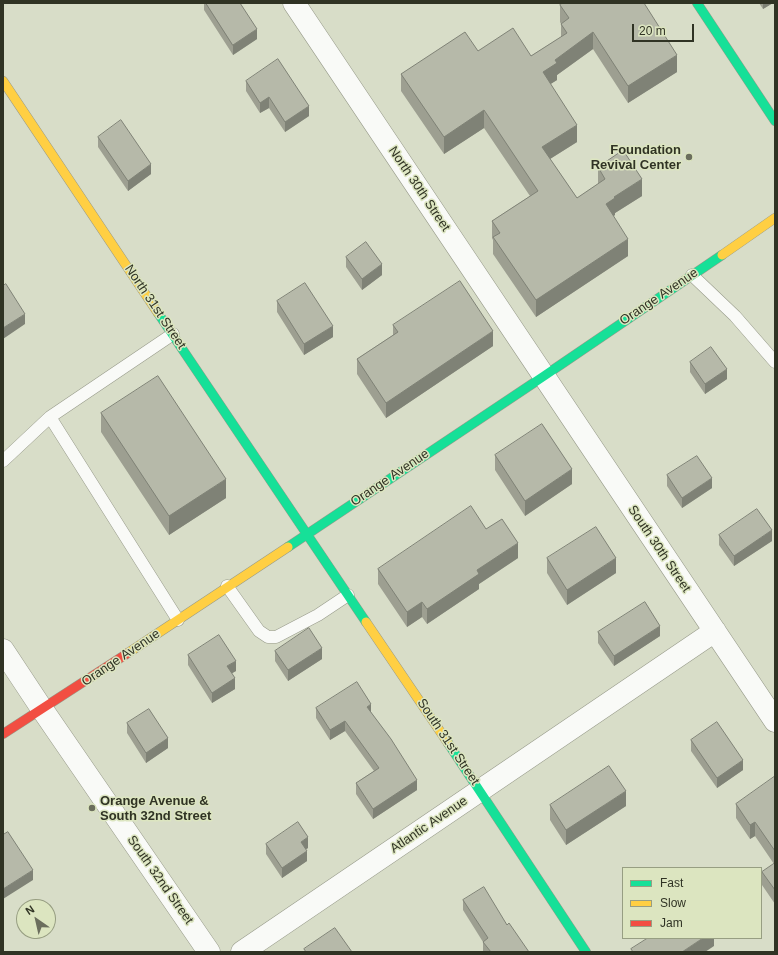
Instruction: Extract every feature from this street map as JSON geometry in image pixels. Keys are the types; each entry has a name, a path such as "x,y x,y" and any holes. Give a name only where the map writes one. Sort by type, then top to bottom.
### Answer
{"street":[{"name":"North 30th Street","path":"294,3 544,376"},
{"path":"697,3 775,121"},
{"name":"North 31st Street","path":"3,80 306,533"},
{"name":"Orange Avenue","path":"3,734 178,620 306,533 544,376 775,218"},
{"name":"South 30th Street","path":"544,376 775,721"},
{"name":"South 31st Street","path":"306,533 480,790 586,952"},
{"name":"Atlantic Avenue","path":"242,952 715,631"},
{"name":"South 32nd Street","path":"3,650 209,952"}],"lane":[{"path":"692,275 735,316 775,362"},
{"path":"3,461 50,417 173,334"},
{"path":"50,417 178,620"},
{"path":"227,586 259,631 268,637 276,637 318,615 348,595"}],"building":[{"path":"206,3 240,3 257,29 233,45"},
{"path":"563,3 644,3 677,55 628,86 593,32 555,60 557,63 543,72 577,125 542,147 577,198 605,179 598,167 623,150 642,179 606,204 628,239 536,300 493,237 500,233 492,221 538,191 484,110 444,137 401,74 465,32 478,51 513,28 531,56 567,33 561,24 569,18 560,5"},
{"path":"278,59 309,106 285,122 269,97 260,103 246,81"},
{"path":"121,120 151,164 128,181 98,137"},
{"path":"366,242 382,264 362,279 346,257"},
{"path":"460,281 493,331 386,403 357,359 398,332 393,325"},
{"path":"305,283 333,326 304,344 277,301"},
{"path":"6,284 25,314 3,328 3,286"},
{"path":"711,347 727,369 705,384 690,362"},
{"path":"158,376 226,479 169,516 101,413"},
{"path":"542,424 572,469 525,501 495,455"},
{"path":"697,456 712,478 682,498 667,475"},
{"path":"471,506 486,529 502,519 518,543 477,570 479,574 427,609 422,602 407,612 378,569"},
{"path":"757,509 772,530 734,556 719,535"},
{"path":"596,527 616,558 567,590 547,558"},
{"path":"645,602 660,626 614,656 598,632"},
{"path":"309,628 322,648 288,670 275,651"},
{"path":"219,635 236,661 227,666 235,678 212,693 188,655"},
{"path":"357,682 371,704 367,707 391,739 417,780 373,809 356,783 379,768 345,721 330,730 316,708"},
{"path":"149,709 168,738 146,753 127,723"},
{"path":"717,722 743,760 717,778 691,740"},
{"path":"609,766 626,791 566,830 550,805"},
{"path":"774,777 775,851 755,822 750,825 736,804"},
{"path":"298,822 308,837 301,842 307,851 282,868 266,844"},
{"path":"8,832 33,870 3,889 3,835"},
{"path":"775,863 775,890 762,872"},
{"path":"484,887 507,925 509,923 529,952 491,952 483,942 488,938 463,900"},
{"path":"335,928 352,952 306,952 304,949"},
{"path":"646,939 702,939 682,952 633,952 631,949"}],"traffic: fast":[{"path":"697,3 775,121"},
{"path":"288,547 722,255"},
{"path":"158,313 366,622"},
{"path":"448,743 586,952"}],"traffic: slow":[{"path":"3,81 158,313"},
{"path":"722,255 775,218"},
{"path":"128,653 288,547"},
{"path":"366,622 448,743"}],"traffic: jam":[{"path":"3,734 128,653"}],"place":[{"name":"Foundation Revival Center","path":"689,157"},
{"name":"Orange Avenue & South 32nd Street","path":"92,808"}]}
